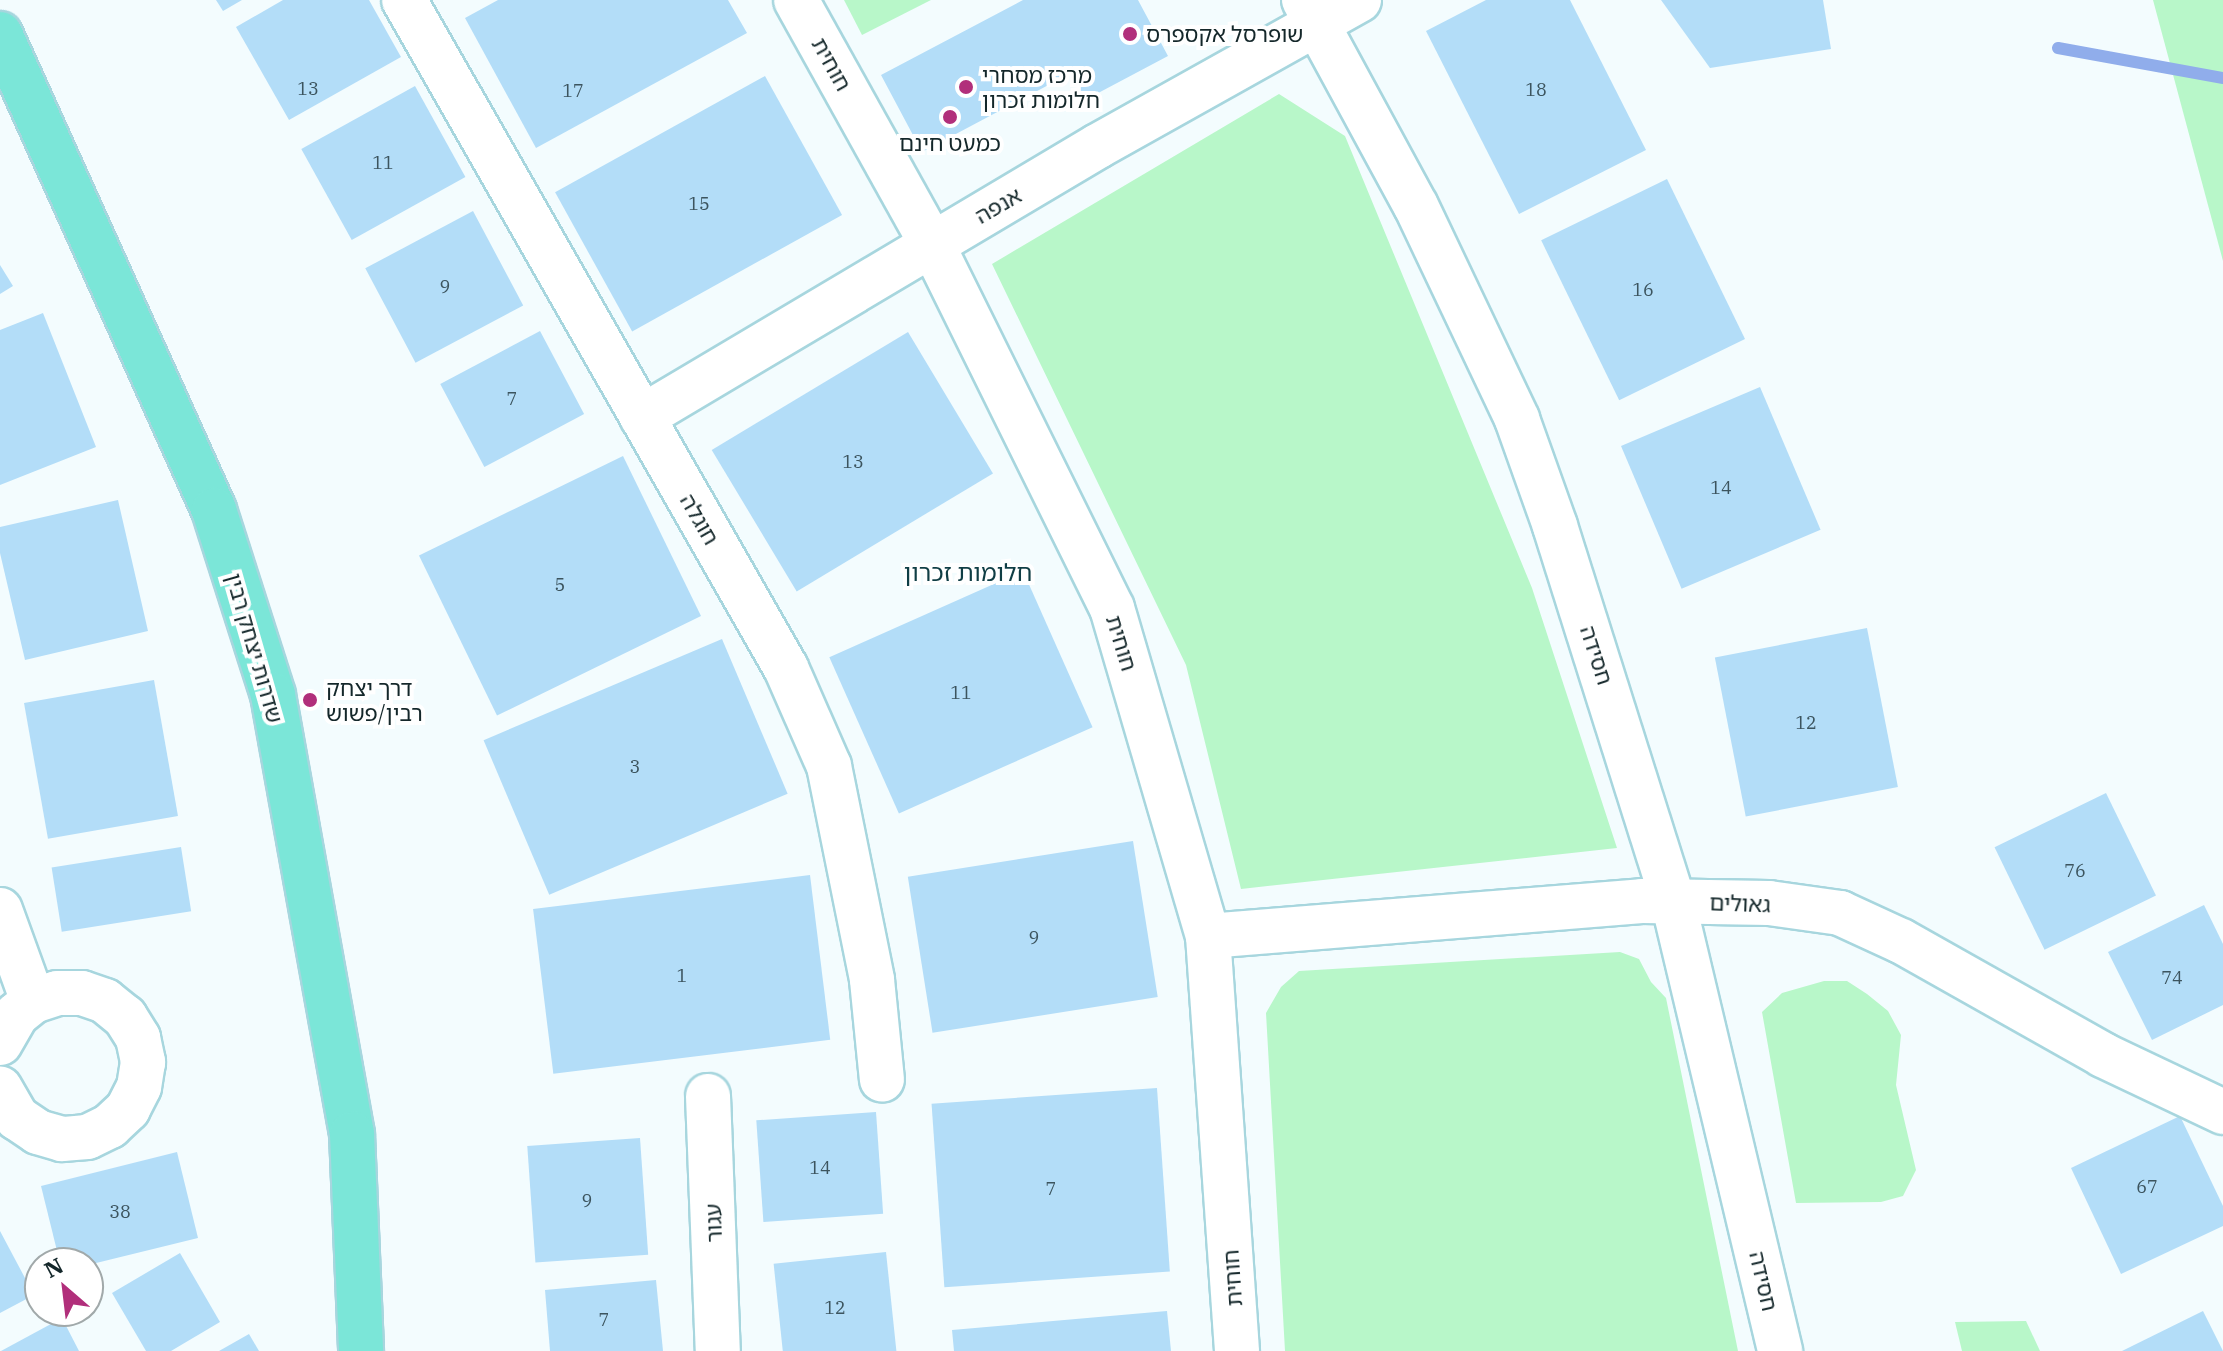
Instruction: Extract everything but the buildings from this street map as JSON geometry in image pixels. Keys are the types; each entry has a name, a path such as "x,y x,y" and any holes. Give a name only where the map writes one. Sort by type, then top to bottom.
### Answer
{"main road":[{"name":"שדרות יצחק רבין","path":"0,34 214,510 273,695 352,1134 361,1351"}],"street":[{"name":"חוגלה","path":"404,0 786,668 829,766 872,980 882,1080"},
{"name":"חוחית","path":"796,0 932,244 1112,608 1208,936 1237,1351"},
{"name":"אנפה","path":"642,417 932,244 1310,12 1359,0"},
{"name":"חסידה","path":"1310,12 1416,206 1517,419 1636,774 1673,901 1780,1351"},
{"name":"גאולים","path":"1208,936 1673,901 1769,903 1840,913 1901,941 2103,1055 2223,1112"},
{"path":"0,910 33,1001"},
{"path":"0,1043 16,1015 33,1001 57,993 82,993 105,1001 125,1017 138,1038 143,1062 139,1087 128,1109 110,1126 87,1137 62,1139 38,1132 17,1118 1,1095"},
{"name":"עגור","path":"708,1096 718,1351"}],"green space":[{"path":"844,0 931,0 862,35"},
{"path":"2153,0 2223,0 2223,261"},
{"path":"1279,94 1345,136 1532,588 1617,848 1241,889 1186,665 992,264"},
{"path":"1620,952 1639,959 1651,982 1666,998 1738,1351 1285,1351 1266,1013 1281,987 1299,971"},
{"path":"1824,981 1847,981 1867,994 1888,1011 1901,1035 1896,1085 1916,1170 1903,1196 1881,1202 1796,1203 1762,1012 1782,993"},
{"path":"2026,1321 2040,1351 1962,1351 1955,1322"}],"waterway":[{"path":"2058,48 2223,78"}],"place":[{"name":"שופרסל אקספרס","path":"1130,34"},
{"name":"מרכז מסחרי חלומות זכרון","path":"966,87"},
{"name":"כמעט חינם","path":"950,117"},
{"name":"דרך יצחק רבין/פשוש","path":"310,700"}],"district":[{"name":"חלומות זכרון","path":"968,573"}]}
